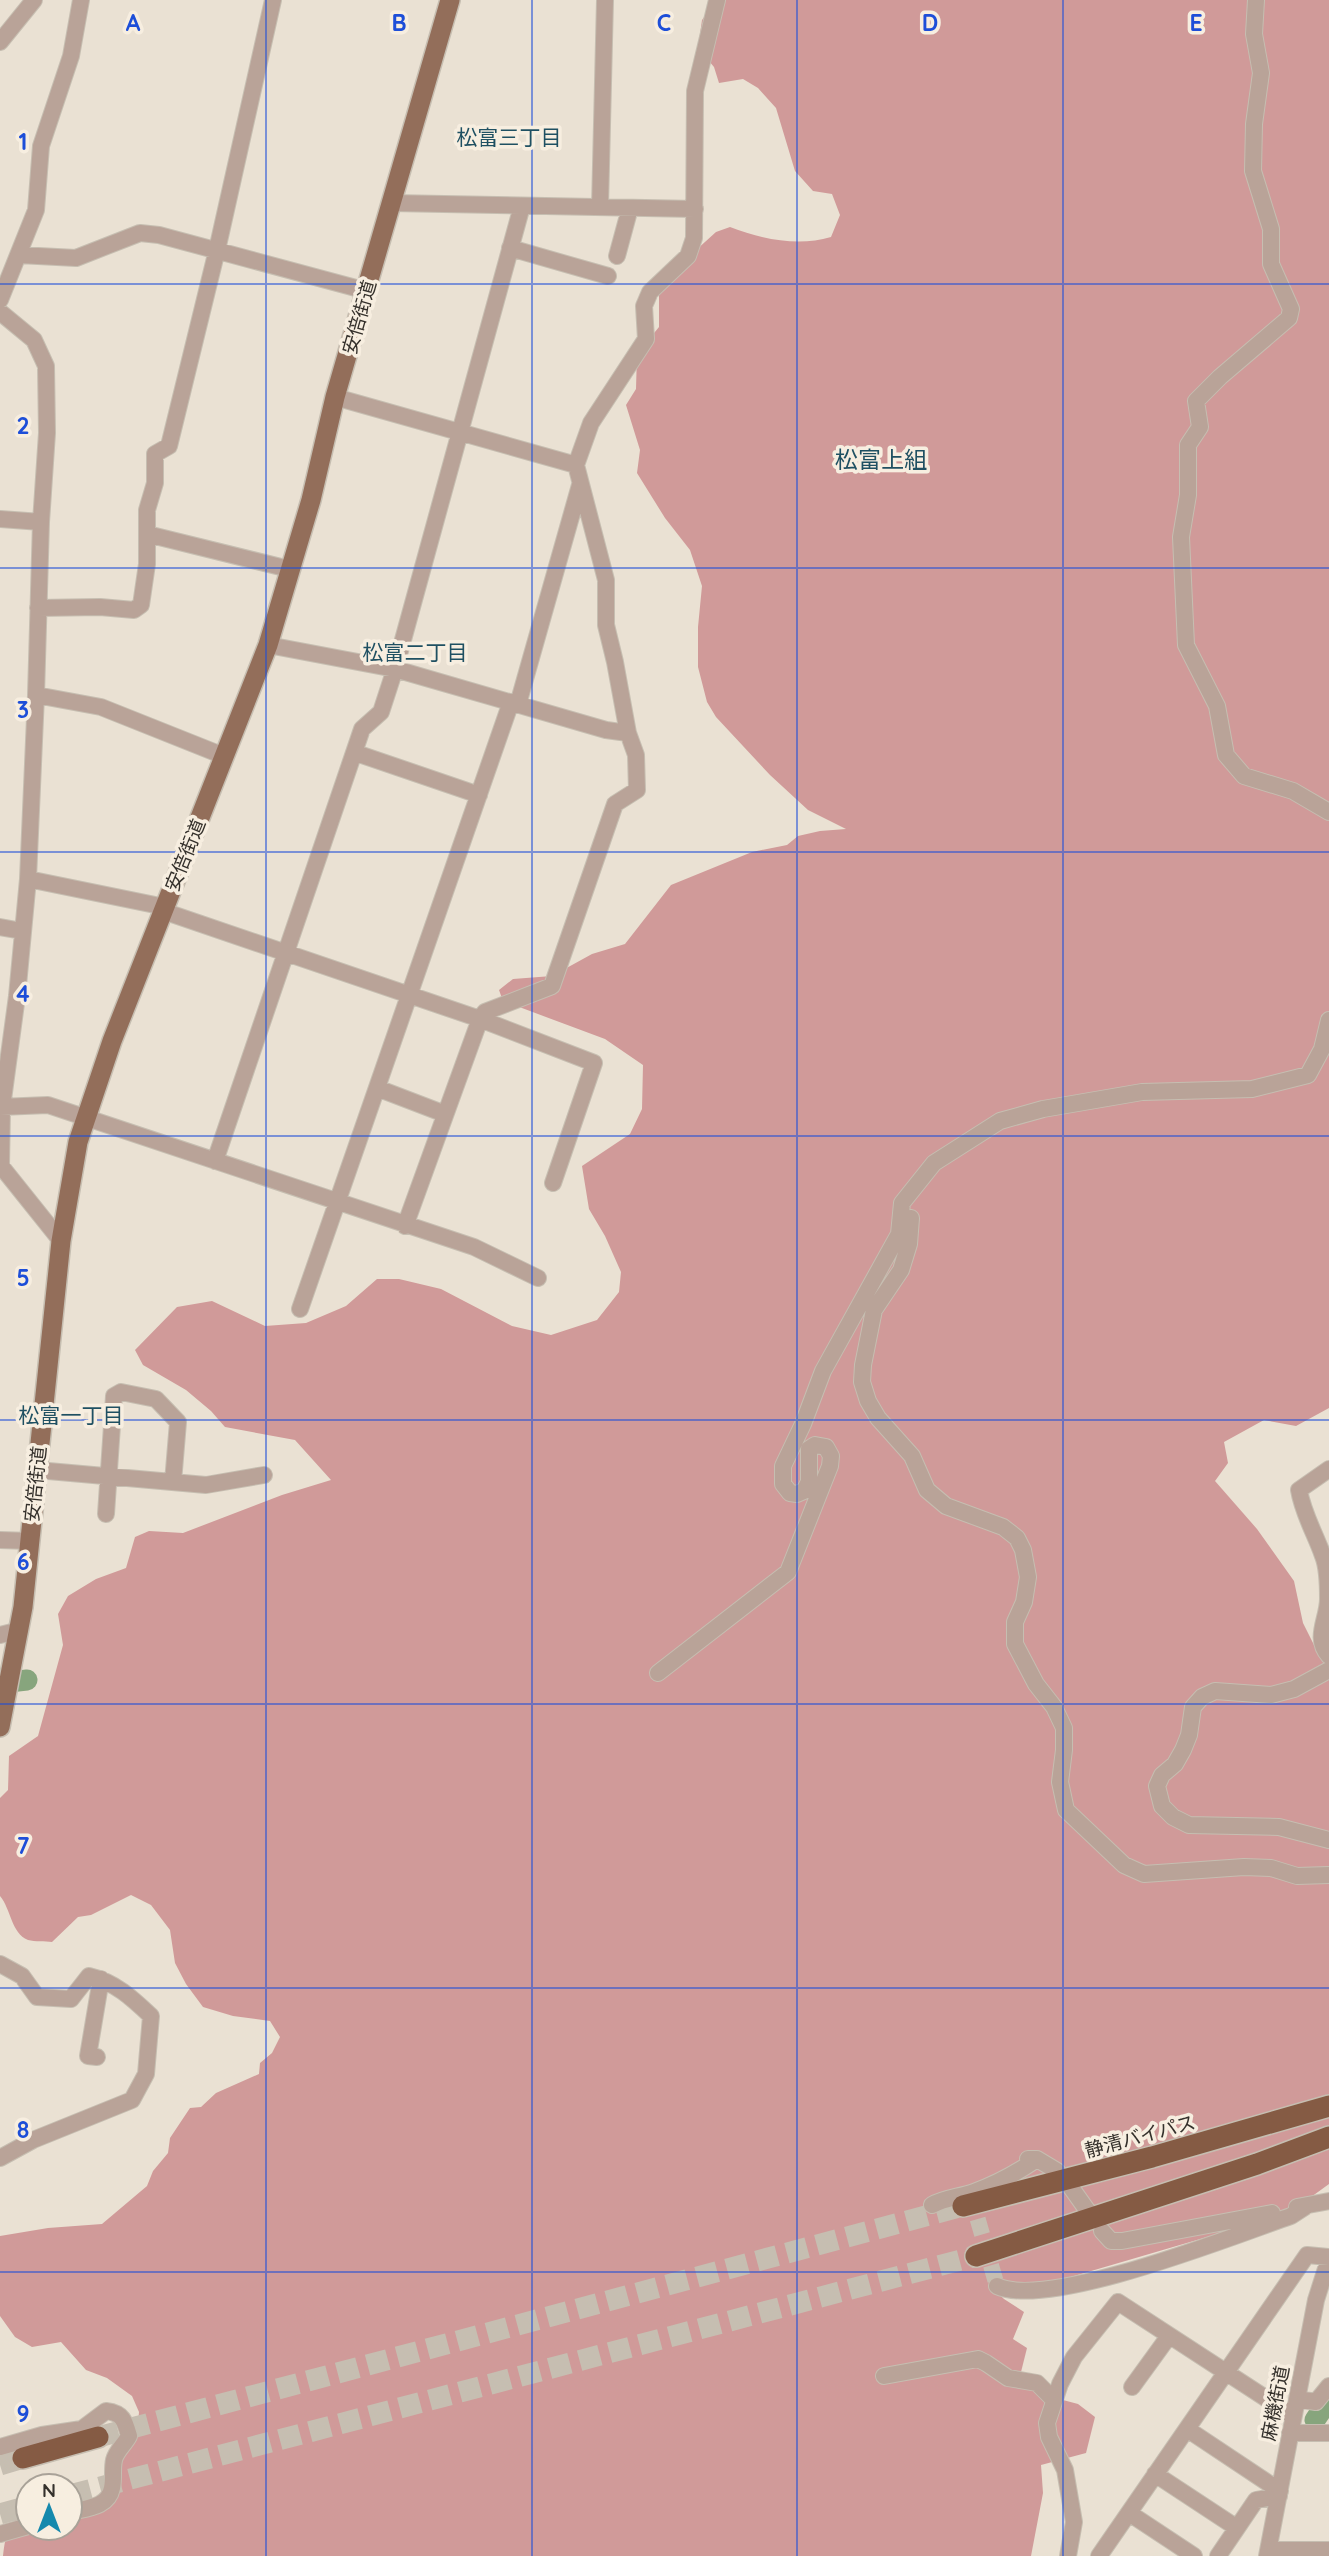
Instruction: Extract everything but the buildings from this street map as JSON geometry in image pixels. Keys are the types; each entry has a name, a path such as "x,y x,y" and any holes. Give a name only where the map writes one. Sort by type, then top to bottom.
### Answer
{"highway":[{"name":"静清バイパス","path":"965,2196 1153,2157 1329,2106"},
{"path":"976,2256 1256,2164 1329,2137"},
{"path":"23,2458 97,2437"}],"main road":[{"name":"安倍街道","path":"0,1727 20,1630 61,1241 78,1142 164,909 268,645 311,500 335,397 450,0"}],"street":[{"path":"0,42 34,0"},
{"path":"0,300 4,280 19,255 36,210 41,146 71,56 80,0"},
{"path":"38,608 100,607 134,610 141,605 147,565 147,510 155,483 155,454 169,446 217,250 272,0"},
{"path":"600,207 605,0"},
{"path":"405,1226 480,1019 485,1012 552,986 615,804 637,790 636,755 628,733 606,625 606,580 576,465 590,424 646,339 644,306 650,292 688,256 694,237 695,91 717,0"},
{"path":"1256,0 1254,34 1261,73 1254,124 1253,171 1271,229 1271,264 1291,309 1289,318 1196,401 1200,427 1188,445 1188,495 1181,537 1186,645 1217,706 1226,755 1244,776 1293,791 1329,812"},
{"path":"391,203 695,209"},
{"path":"215,1161 362,729 381,712 395,669 522,206"},
{"path":"617,256 630,208"},
{"path":"19,255 76,258 140,233 159,235 367,291"},
{"path":"510,248 608,276"},
{"path":"0,312 34,340 47,366 47,433 40,522 28,879 17,996 1,1107 0,1166 61,1241"},
{"path":"335,397 576,465"},
{"path":"300,1309 479,795 514,703 580,483"},
{"path":"0,519 40,522"},
{"path":"147,534 289,569"},
{"path":"268,645 395,669 606,730 628,733"},
{"path":"36,695 101,707 224,756"},
{"path":"356,753 479,795"},
{"path":"28,879 164,909 480,1019 594,1063 552,1183"},
{"path":"0,927 22,931"},
{"path":"658,1673 788,1572 830,1466 831,1456 826,1447 815,1445 809,1450 809,1482 804,1491 797,1494 790,1493 783,1484 783,1466 803,1424 823,1371 899,1234 902,1203 934,1163 1000,1121 1043,1109 1142,1092 1252,1089 1308,1075 1322,1049 1329,1020"},
{"path":"377,1088 445,1114"},
{"path":"1,1107 48,1105 474,1248 538,1278"},
{"path":"911,1195 909,1244 901,1270 874,1310 862,1382 868,1401 878,1418 912,1456 927,1490 946,1506 1003,1527 1017,1538 1023,1550 1028,1577 1024,1602 1015,1622 1015,1644 1064,1728 1060,1782 1066,1810 1124,1865 1144,1874 1244,1867 1271,1868 1297,1876 1329,1875"},
{"path":"106,1514 114,1396 121,1392 156,1399 178,1422 173,1482"},
{"path":"1329,1469 1299,1490 1302,1509 1327,1559 1328,1603 1321,1627 1325,1652 1329,1656"},
{"path":"37,1470 206,1485 264,1475"},
{"path":"0,1541 29,1542"},
{"path":"0,1636 20,1630"},
{"path":"1329,1670 1294,1689 1271,1695 1216,1691 1202,1696 1193,1707 1189,1735 1183,1750 1157,1786 1162,1806 1173,1817 1189,1825 1279,1827 1329,1840"},
{"path":"0,1964 22,1976 37,1997 71,1999 89,1976 101,1979 127,1993 151,2016 146,2074 132,2100 33,2140 0,2158"},
{"path":"97,2057 88,2056 101,1979"},
{"path":"965,2196 1028,2159 1037,2159 1057,2171"},
{"path":"932,2205 976,2191 1024,2169 1037,2159"},
{"path":"1070,2186 1087,2210"},
{"path":"1102,2231 1111,2241 1122,2241 1243,2220 1329,2201"},
{"path":"997,2286 1037,2292 1111,2277 1291,2216 1308,2205"},
{"path":"1098,2556 1307,2255 1329,2258"},
{"name":"麻機街道","path":"1268,2553 1316,2300 1329,2258"},
{"path":"1068,2556 1074,2522 1065,2470 1049,2437 1048,2423 1054,2400 1074,2357 1118,2302 1293,2416"},
{"path":"1132,2387 1169,2336"},
{"path":"884,2376 978,2359 1008,2378 1037,2383 1054,2400"},
{"path":"1297,2399 1316,2402 1329,2386"},
{"path":"0,2447 42,2435 82,2428 106,2411 117,2413 125,2420 129,2436 115,2455 112,2489 103,2503 84,2509"},
{"path":"1186,2429 1280,2494"},
{"path":"1290,2433 1329,2433"},
{"path":"1155,2474 1237,2528"},
{"path":"1218,2556 1255,2500 1280,2494"},
{"path":"1129,2512 1194,2556"},
{"path":"1268,2553 1329,2550"}],"shaded area":[{"path":"717,0 1329,0 1329,1408 1296,1426 1264,1420 1224,1442 1228,1463 1215,1481 1257,1529 1294,1581 1303,1623 1329,1668 1329,2184 1289,2213 1040,2286 1001,2282 989,2284 1004,2299 1024,2312 1013,2339 1027,2348 1021,2372 1048,2396 1078,2404 1095,2417 1086,2453 1041,2465 1043,2493 1031,2556 3,2556 9,2529 14,2520 14,2542 84,2542 84,2499 103,2499 113,2474 137,2434 139,2412 132,2396 107,2378 86,2370 61,2342 32,2347 15,2337 0,2316 0,2236 48,2228 102,2224 147,2186 153,2171 168,2153 170,2138 190,2108 201,2107 216,2093 259,2074 260,2063 272,2053 280,2037 270,2021 233,2016 203,2007 175,1963 170,1930 151,1905 131,1895 91,1915 78,1917 52,1942 22,1937 0,1896 0,1798 8,1790 9,1756 38,1736 63,1645 58,1614 68,1596 96,1579 126,1568 135,1537 149,1531 183,1533 282,1495 331,1480 295,1440 225,1427 186,1390 143,1365 135,1350 177,1307 212,1301 265,1326 306,1323 346,1306 377,1279 399,1279 441,1289 512,1326 551,1335 597,1320 619,1292 621,1272 589,1209 582,1166 630,1134 642,1109 643,1065 605,1039 503,1001 499,990 513,979 552,976 592,954 625,944 671,885 752,852 787,845 798,836 846,829 808,810 770,775 716,717 707,702 698,667 702,586 690,550 665,518 637,473 640,450 626,405 636,389 637,354 659,327 659,293 684,261 716,232 730,227 780,240 818,240 831,237 840,215 832,194 813,191 795,171 776,108 758,88 743,79 719,83 714,67 698,48 702,20"}],"waterway":[{"path":"0,1683 27,1680"},
{"path":"1315,2420 1329,2399"}],"tunnel":[{"path":"971,2196 997,2286"},
{"path":"98,2437 963,2206"},
{"path":"84,2491 976,2256"},
{"path":"0,2465 23,2458"},
{"path":"0,2514 14,2510"}],"district":[{"name":"松富三丁目","path":"509,138"},
{"name":"松富上組","path":"881,460"},
{"name":"松富二丁目","path":"415,653"},
{"name":"松富一丁目","path":"71,1416"}]}
